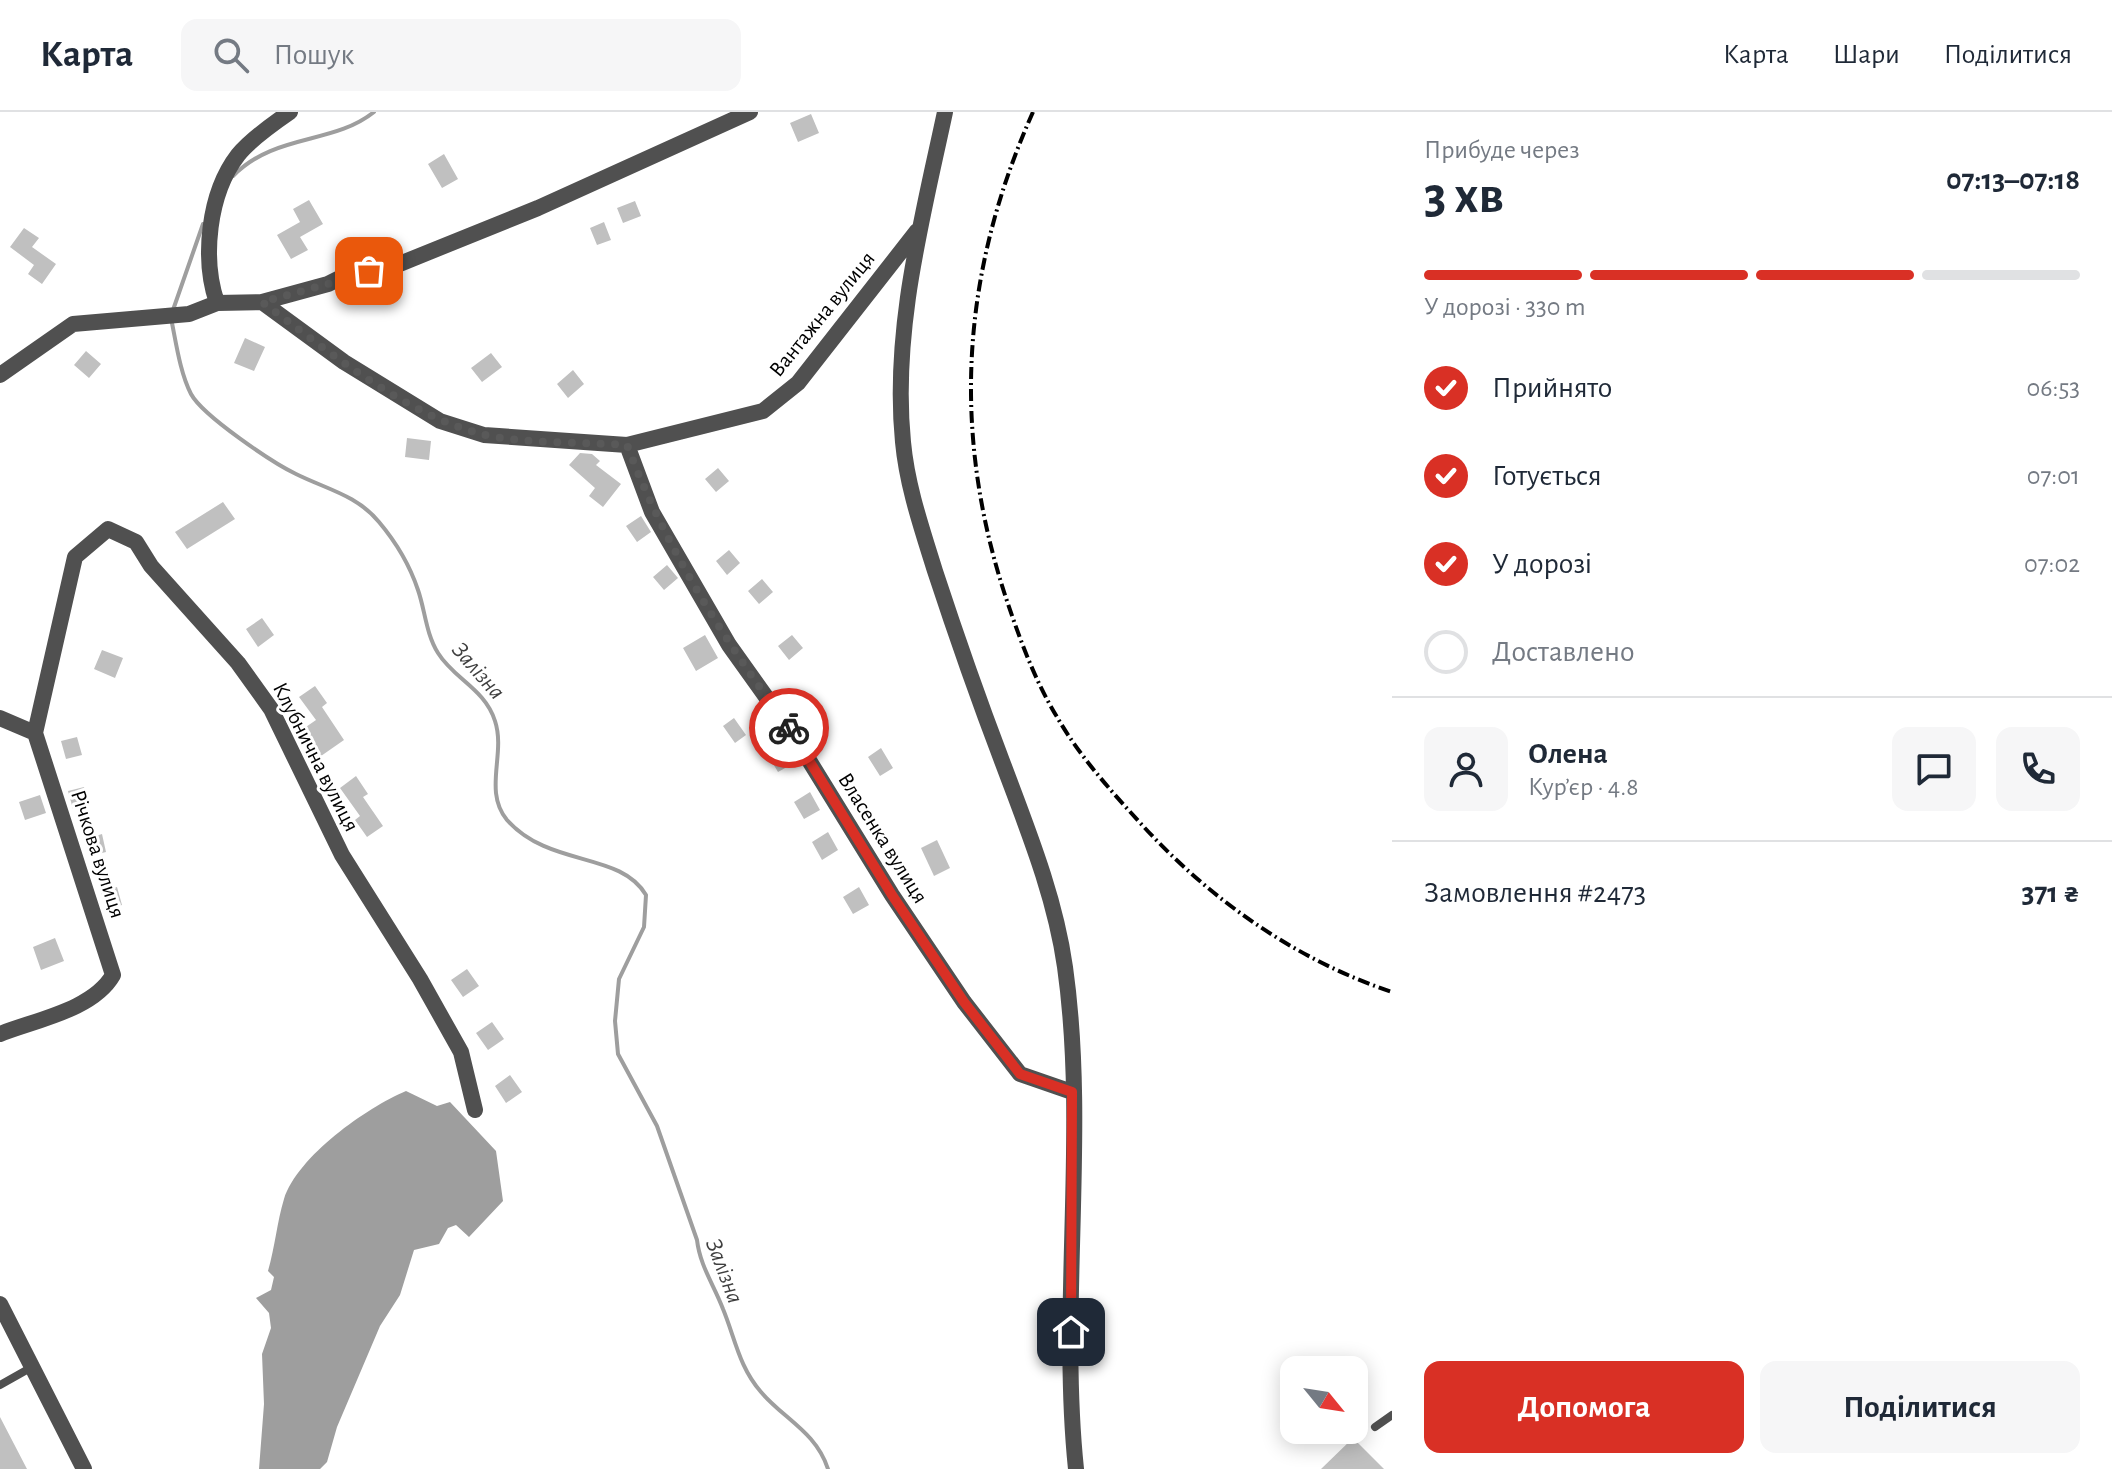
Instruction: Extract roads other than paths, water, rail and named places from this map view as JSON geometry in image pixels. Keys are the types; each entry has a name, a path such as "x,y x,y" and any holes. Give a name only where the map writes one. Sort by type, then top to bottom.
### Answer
{"street":[{"path":"217,303 208,276 207,254 209,230 222,187 238,155 290,112"},
{"path":"0,375 73,324 189,314 217,303 262,302 328,284 352,272 392,267 538,208 750,112"},
{"path":"945,112 920,228 904,327 901,405 910,483 962,656 1027,827 1051,903 1065,969 1072,1088 1071,1392 1076,1469"},
{"name":"Вантажна вулиця","path":"262,302 344,362 440,421 484,435 627,445 763,411 780,400 798,383 920,228"},
{"name":"Власенка вулиця","path":"627,445 652,512 729,645 794,736 892,895 964,1002 1020,1074 1072,1088"},
{"name":"Клубнична вулиця","path":"35,733 75,557 108,529 136,542 151,566 238,663 271,709 342,855 420,979 461,1052 475,1110"},
{"path":"0,718 35,733"},
{"name":"Річкова вулиця","path":"0,1034 84,1001 105,988 113,975 35,733"},
{"path":"0,1304 84,1469"}],"lane":[{"path":"0,1385 32,1367"},
{"path":"1375,1427 1392,1415"}],"waterway":[{"name":"Залізна","path":"233,176 267,152 341,130 374,112"},
{"name":"Залізна","path":"173,310 203,224"},
{"name":"Залізна","path":"171,318 184,377 198,403 223,426 272,460 361,505 379,522 396,546 415,581 438,653 477,692 495,721 498,734 497,797 507,820 543,846 619,871 634,881 646,895 644,927 619,979 615,1021 618,1054 657,1126 704,1267 747,1373 770,1402 808,1435 828,1469"}],"railway":[{"path":"1033,112 1009,172 991,231 979,291 972,351 971,411 977,472 988,533 1005,595 1028,658 1049,703 1086,760 1143,826 1197,879 1226,903 1289,945 1357,979 1392,992"}]}
